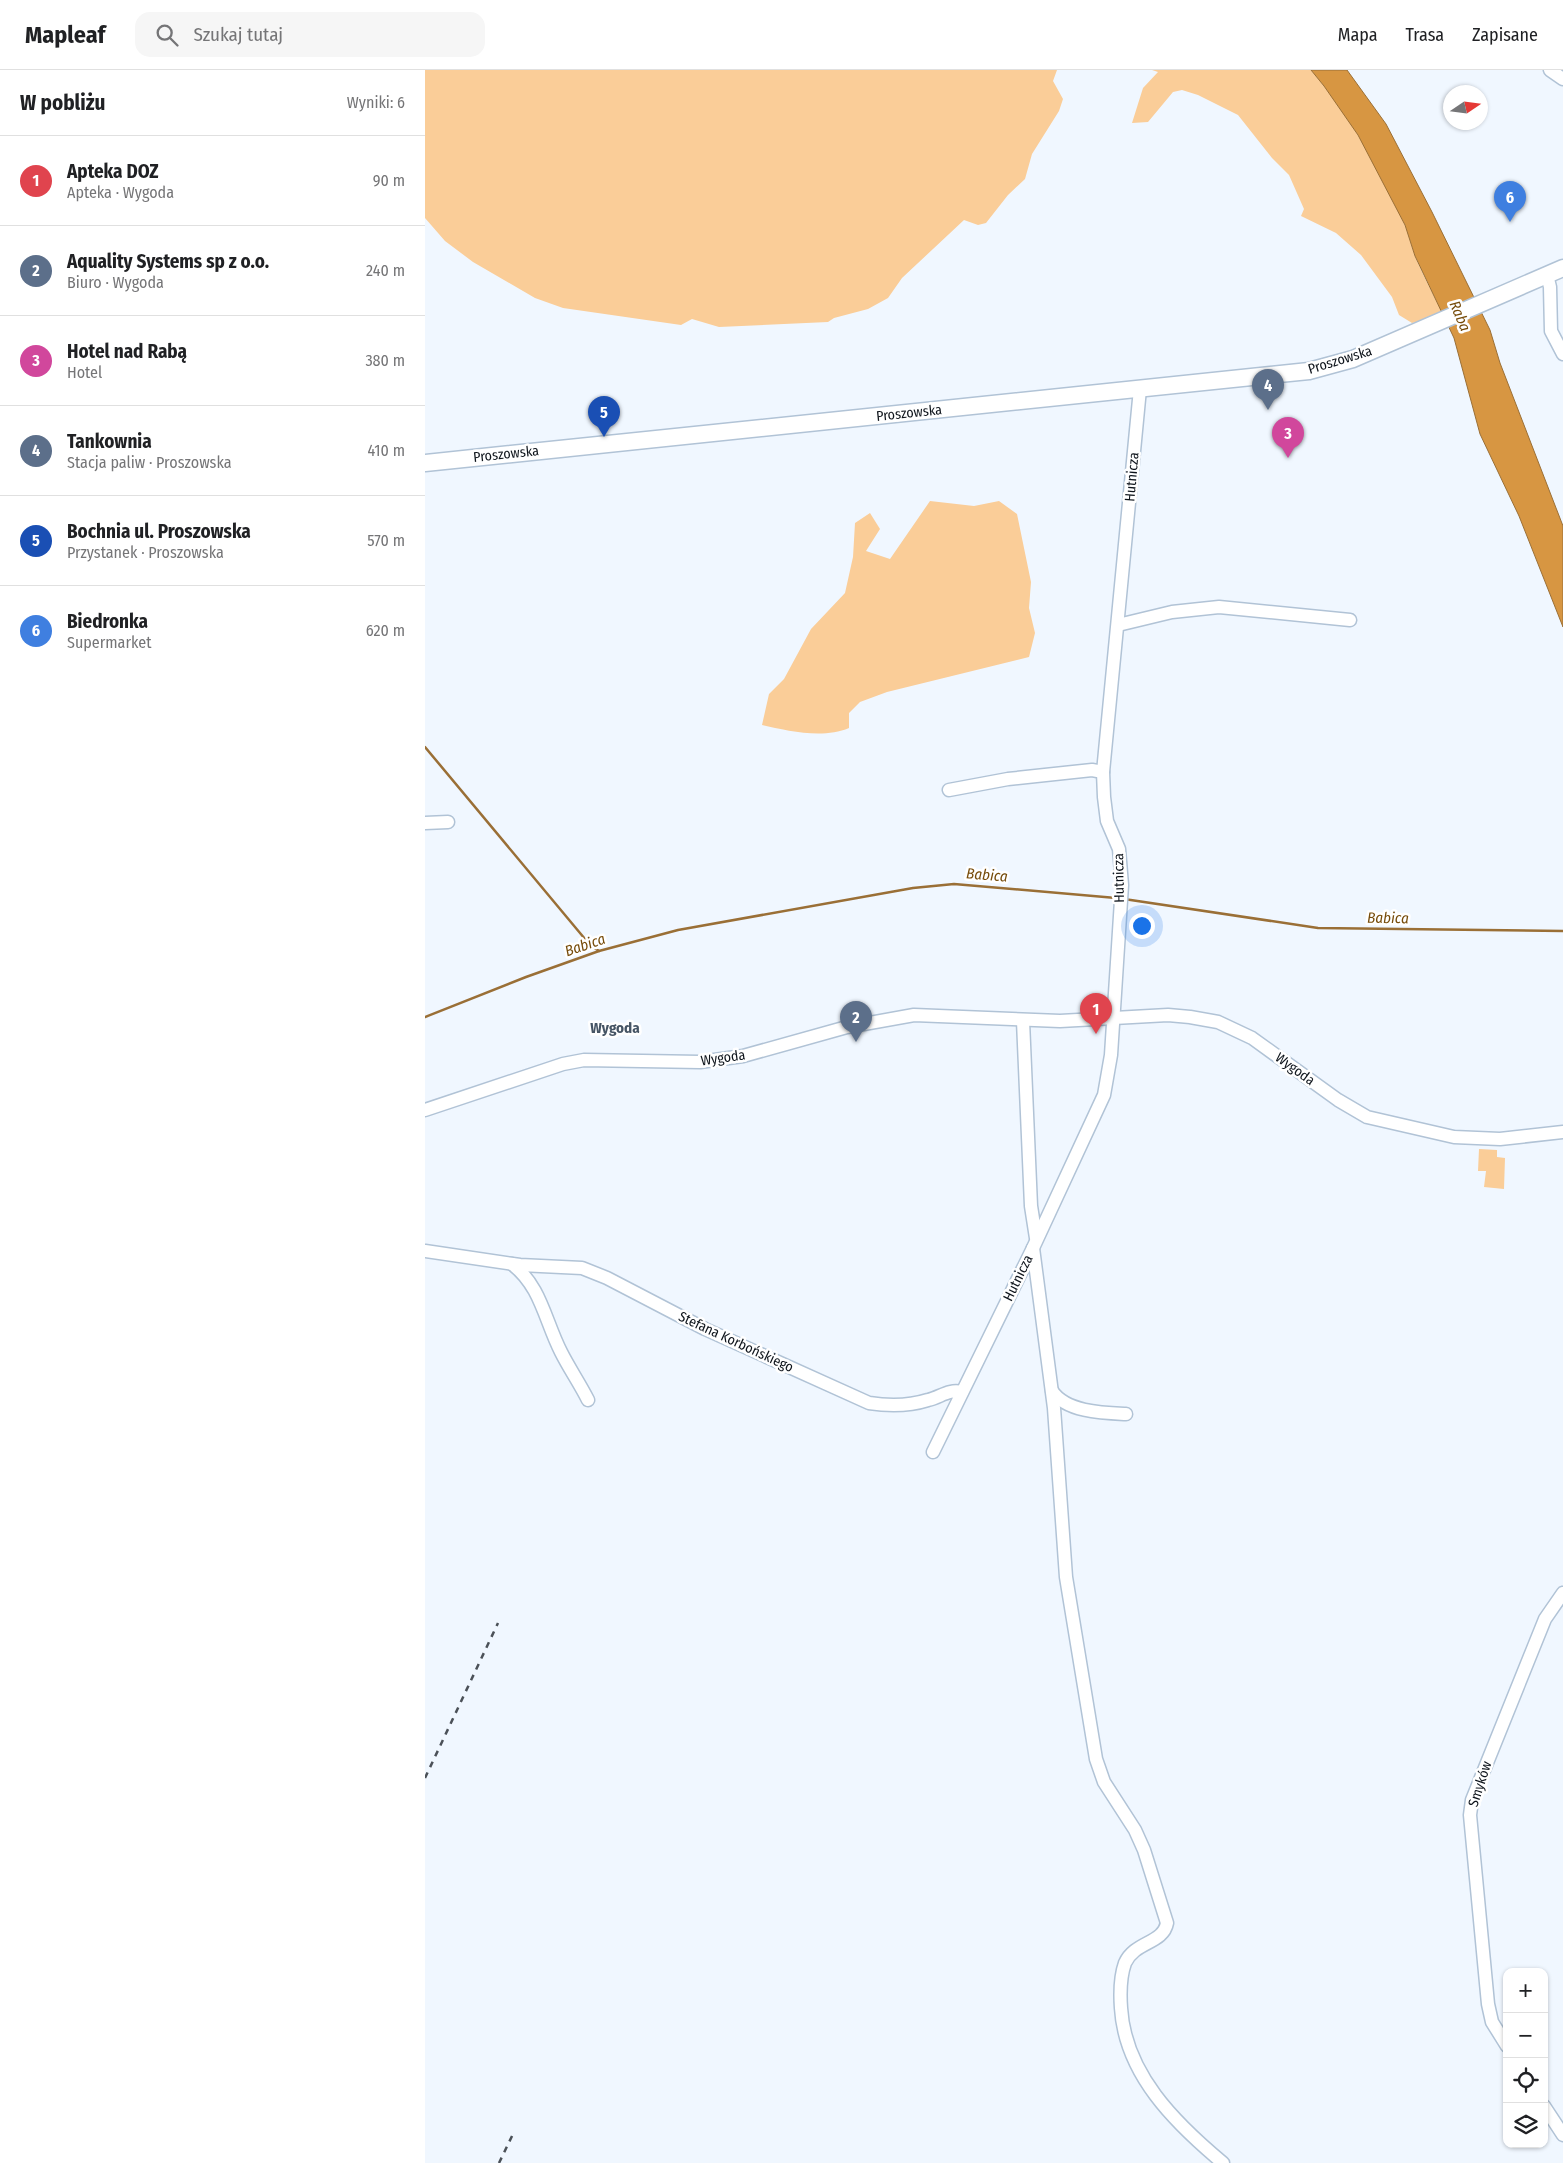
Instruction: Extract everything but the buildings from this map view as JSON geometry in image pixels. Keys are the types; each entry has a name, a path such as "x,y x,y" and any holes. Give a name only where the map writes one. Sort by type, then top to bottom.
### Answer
{"main road":[{"name":"Proszowska","path":"425,463 1321,369 1389,344 1563,268"}],"street":[{"path":"1550,70 1563,79"},
{"path":"1547,275 1550,287 1549,319 1551,331 1563,354"},
{"name":"Hutnicza","path":"933,1452 1035,1243 1103,1095 1111,1055 1122,885 1119,849 1107,821 1103,796 1103,772 1140,389"},
{"path":"1118,625 1172,612 1219,607 1350,620"},
{"path":"949,790 1008,779 1092,770 1103,772"},
{"path":"425,823 448,822"},
{"name":"Wygoda","path":"425,1110 563,1064 585,1060 657,1063 709,1061 743,1056 847,1027 914,1016 1023,1020 1114,1019 1168,1015 1218,1022 1251,1038 1338,1100 1367,1117 1454,1137 1500,1139 1563,1132"},
{"path":"1023,1020 1031,1206 1052,1390 1066,1576 1096,1759 1104,1782 1135,1830 1144,1850 1167,1923 1162,1936 1137,1948 1125,1964 1120,1996 1122,2024 1133,2061 1148,2086 1183,2127 1223,2163"},
{"name":"Stefana Korbońskiego","path":"425,1251 512,1264 582,1268 607,1278 705,1329 869,1403 887,1406 928,1400 952,1390 962,1392"},
{"path":"512,1264 529,1279 561,1352 589,1400"},
{"path":"1052,1390 1057,1398 1095,1412 1126,1414"},
{"name":"Smyków","path":"1503,2040 1492,2022 1488,2004 1470,1815 1472,1800 1545,1619 1563,1593"},
{"path":"1548,2112 1563,2135"}],"shaded area":[{"path":"425,70 1057,70 1053,81 1063,99 1059,111 1032,154 1025,179 1008,195 986,223 978,225 964,220 902,278 888,298 868,309 834,318 828,322 719,327 692,319 681,325 563,308 535,298 473,262 445,241 425,218"},
{"path":"1152,70 1311,70 1351,124 1385,183 1406,227 1418,263 1443,315 1412,323 1399,315 1392,297 1361,255 1336,233 1301,216 1304,209 1289,175 1272,158 1238,115 1198,95 1182,90 1173,92 1148,122 1132,123 1143,88 1158,72"},
{"path":"930,501 974,506 999,501 1017,514 1031,582 1029,608 1035,633 1029,657 887,692 860,702 849,713 849,728 839,731 805,733 762,725 769,694 784,679 811,629 845,593 853,557 855,523 870,513 880,529 866,551 890,559"},
{"path":"1479,1149 1497,1150 1497,1157 1505,1158 1504,1189 1484,1187 1486,1171 1478,1171"}],"water":[{"name":"Raba","path":"1311,70 1347,70 1386,124 1490,330 1500,363 1563,526 1563,627 1519,516 1480,434 1454,338 1415,256 1405,225 1358,135"}],"waterway":[{"path":"425,747 590,945 599,951"},
{"name":"Babica","path":"425,1017 526,977 599,951 678,930 913,888 954,884 1116,898"},
{"name":"Babica","path":"1124,899 1318,928 1563,931"}],"railway":[{"path":"425,1778 498,1623"},
{"path":"499,2163 513,2134"}],"place":[{"name":"Biedronka","path":"1510,222"},
{"name":"Tankownia","path":"1268,410"},
{"name":"Bochnia ul. Proszowska","path":"604,437"},
{"name":"Hotel nad Rabą","path":"1288,458"},
{"name":"Apteka DOZ","path":"1096,1034"},
{"name":"Aquality Systems sp z o.o.","path":"856,1042"}],"district":[{"name":"Wygoda","path":"615,1028"}]}
